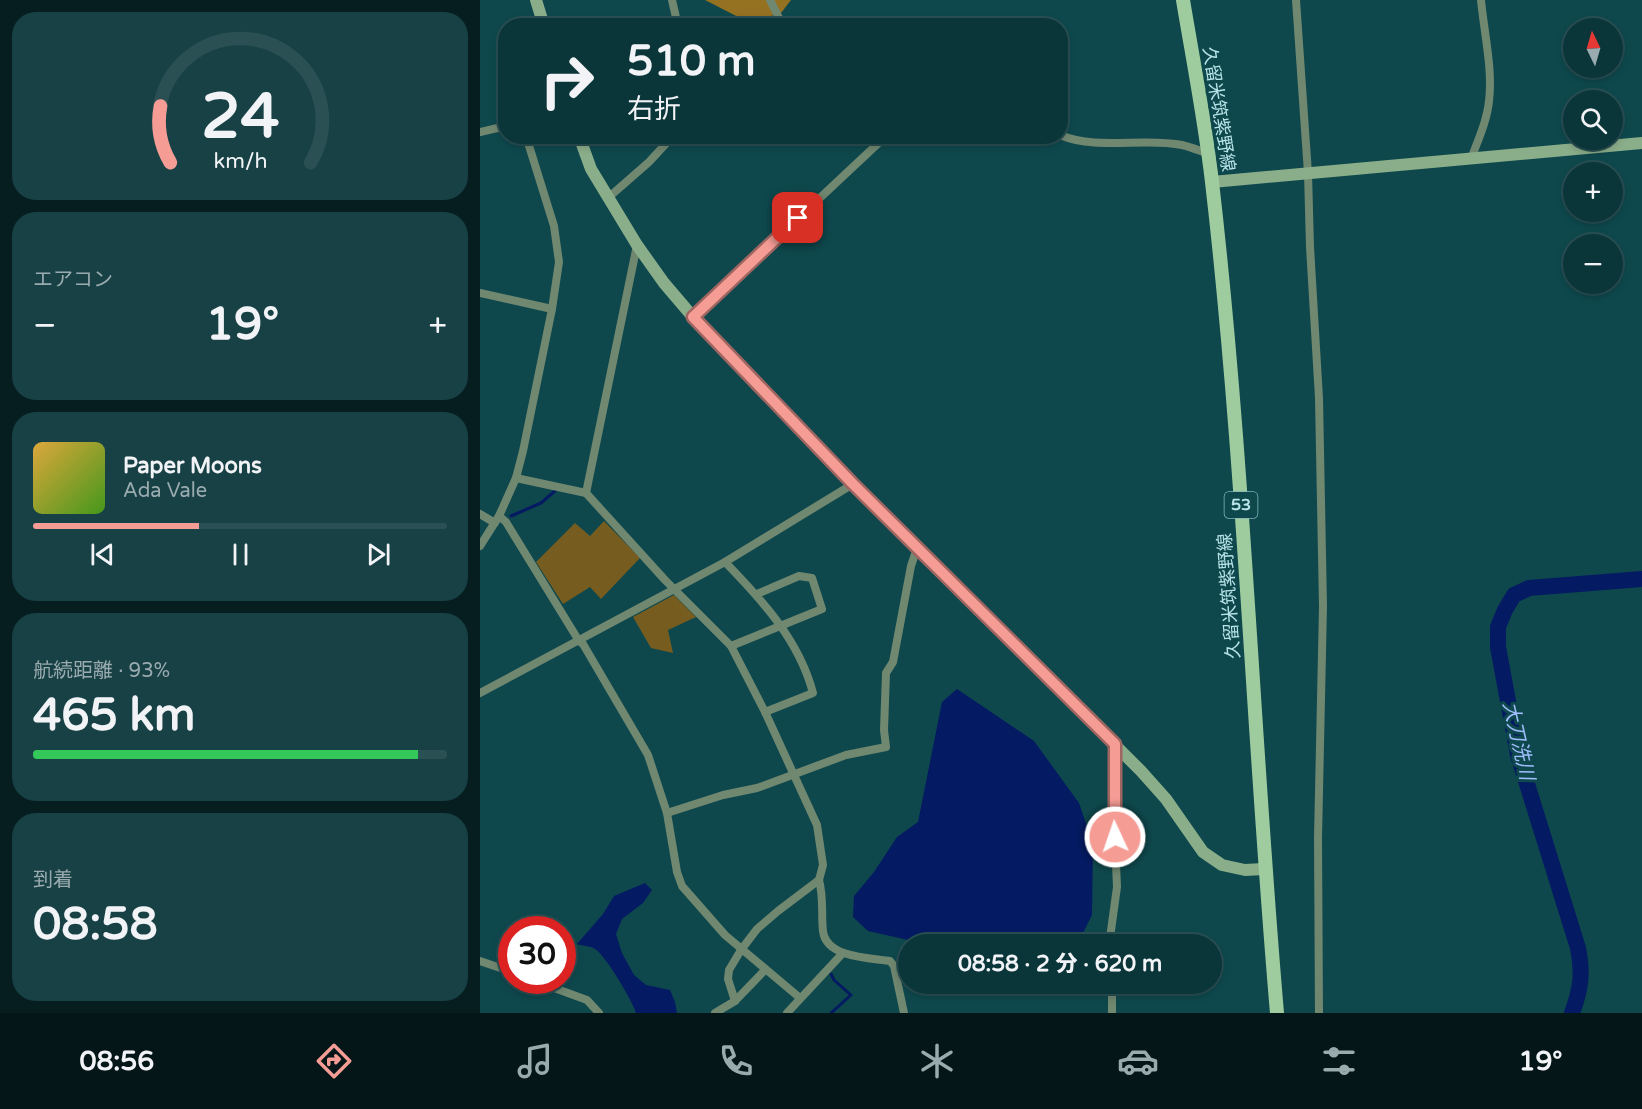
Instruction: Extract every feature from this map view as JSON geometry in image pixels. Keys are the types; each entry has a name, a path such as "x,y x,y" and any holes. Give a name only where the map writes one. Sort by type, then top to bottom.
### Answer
{"main road":[{"name":"久留米筑紫野線","path":"1183,0 1209,153 1235,411 1264,869 1277,1013"}],"street":[{"path":"536,0 542,18"},
{"path":"672,0 676,18"},
{"path":"770,0 779,18"},
{"path":"1296,0 1308,173 1319,398 1323,606 1318,838 1319,1013"},
{"path":"1471,159 1485,120 1489,100 1481,0"},
{"path":"480,132 498,128"},
{"path":"1068,139 1093,142 1181,145 1209,153"},
{"path":"1212,182 1642,143"},
{"path":"480,546 497,520 516,478 552,309 559,262 554,226 528,144"},
{"path":"582,144 591,169 637,245 664,283 693,317 853,484 1115,744 1166,799 1203,852 1222,865 1245,870 1264,869"},
{"path":"609,197 666,144"},
{"path":"693,317 877,144"},
{"path":"585,493 637,245"},
{"path":"480,296 552,309"},
{"path":"516,478 585,493 665,580 731,646 765,712 817,825 823,865 819,880 823,894 823,933 827,942 842,954 890,961 894,966 904,1013"},
{"path":"480,693 725,562 853,484"},
{"path":"480,514 506,522 583,644 648,755 667,813 677,872 682,886 702,911 741,950 800,998"},
{"path":"667,813 723,795 757,788 846,755 886,747 886,673 893,662 910,566 917,548"},
{"path":"725,562 757,594 782,626 808,675 813,693 765,712"},
{"path":"731,646 822,609 812,578 799,576 757,594"},
{"path":"1111,934 1117,887 1114,818 1115,744"},
{"path":"735,1001 728,979 729,970 741,950 764,923 819,880"},
{"path":"787,1013 842,954"},
{"path":"480,961 498,967"},
{"path":"715,1013 735,1001 765,970"},
{"path":"571,994 587,1000 598,1013"},
{"path":"1112,994 1112,1013"}],"shaded area":[{"path":"705,0 791,0 781,13 764,18 740,18"},
{"path":"604,521 640,558 601,599 590,587 563,604 536,562 575,523 590,536"},
{"path":"674,595 696,617 668,630 673,653 651,648 633,617"},
{"path":"957,689 1034,741 1079,803 1093,844 1092,915 1082,934 898,934 898,938 868,931 853,917 854,896 874,872 897,837 918,822 942,702"},
{"path":"645,883 652,890 643,903 622,919 616,934 622,953 634,975 646,985 670,990 677,1013 636,1013 618,979 600,953 593,948 577,944 603,914 614,896"}],"waterway":[{"path":"511,516 541,503 556,490"},
{"name":"大刀洗川","path":"1572,1013 1580,981 1578,948 1518,755 1498,647 1498,627 1514,595 1529,588 1642,579"},
{"path":"831,974 834,980 851,995 831,1013"}],"route":[{"path":"798,218 693,317 853,484 1115,744 1115,837"}]}
